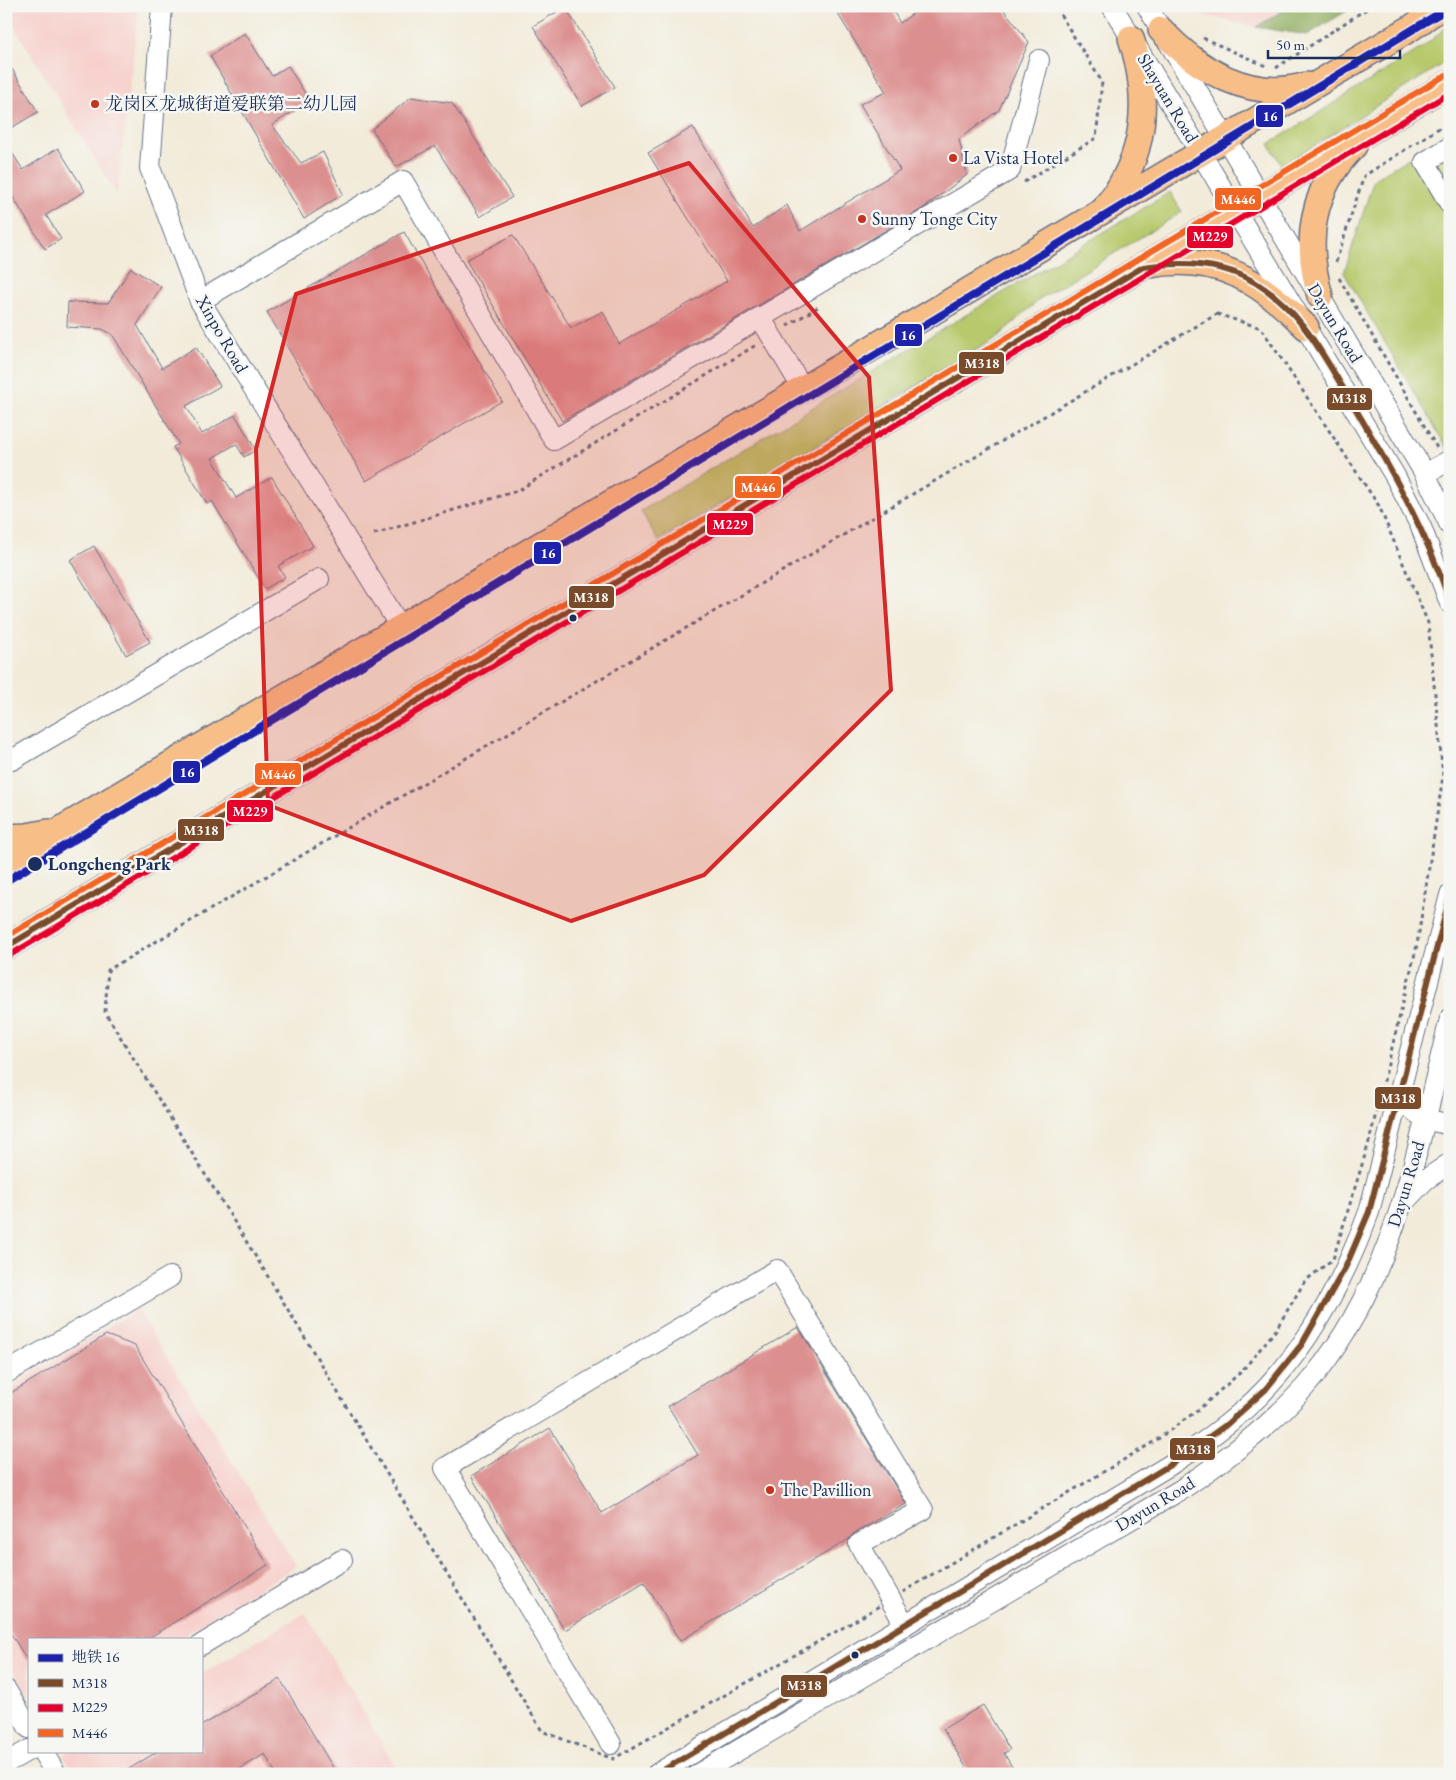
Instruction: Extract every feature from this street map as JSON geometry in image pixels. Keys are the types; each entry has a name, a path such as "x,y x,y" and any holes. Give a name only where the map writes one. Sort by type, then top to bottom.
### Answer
{"main road":[{"path":"6,862 1324,80 1411,28 1442,6"},
{"path":"1161,30 1180,50 1223,79 1274,89 1297,88 1324,80"},
{"path":"1100,213 1121,187 1134,160 1141,134 1141,80 1138,60 1131,38"},
{"path":"6,946 1450,83"},
{"path":"1320,296 1310,249 1315,215 1331,176 1347,152 1370,130"},
{"path":"1143,267 1170,262 1187,262 1221,268 1250,280 1272,295 1306,328"},
{"path":"6,837 27,836 65,828"}],"street":[{"name":"Xinpo Road","path":"162,6 150,168 200,301 401,628"},
{"name":"Shayuan Road","path":"1112,6 1223,189"},
{"name":"Shayuan Road","path":"1147,6 1247,174"},
{"path":"200,301 403,181 554,440 1010,170 1039,60"},
{"path":"1450,147 1425,162 1450,204"},
{"name":"Dayun Road","path":"1247,174 1425,474 1450,525"},
{"name":"Dayun Road","path":"1223,189 1395,476 1422,527 1450,603"},
{"path":"760,317 803,389"},
{"path":"1425,474 1448,461"},
{"path":"6,760 12,760 319,579"},
{"name":"Dayun Road","path":"657,1774 1170,1465 1209,1438 1245,1409 1273,1380 1305,1340 1354,1254 1380,1174 1450,895"},
{"name":"Dayun Road","path":"698,1774 1174,1494 1224,1460 1266,1426 1304,1387 1336,1345 1363,1298 1402,1205 1425,1119 1441,1094 1450,1019"},
{"path":"1399,1100 1441,1094"},
{"path":"1399,1100 1425,1119 1450,1125"},
{"path":"1402,1205 1419,1185 1450,1163"},
{"path":"611,1744 445,1468 777,1270 923,1510 858,1544 905,1625"},
{"path":"6,1373 170,1277"},
{"path":"202,1644 342,1560"},
{"path":"6,1690 28,1726"},
{"path":"6,1763 28,1751"},
{"path":"43,1752 56,1774"}],"path":[{"path":"1197,36 1274,69 1371,6"},
{"path":"1333,269 1364,176 1450,121"},
{"path":"1338,277 1448,461"},
{"path":"1217,314 1261,328 1379,506 1428,623 1443,776 1416,945 1369,1142 1333,1259 1305,1281 1275,1331 1242,1371 1198,1410 1155,1441 890,1600 613,1759 542,1730 267,1275 105,1012 108,970 1217,314"}],"highlighted area":[{"path":"689,163 869,377 891,690 704,875 571,921 268,805 256,449 296,294"}],"shaded area":[{"name":"龙岗区龙城街道爱联第二幼儿园","path":"6,6 139,6 117,195 6,13"},
{"path":"1187,6 1291,6 1256,27 1190,12"},
{"path":"137,1309 296,1566 181,1638 28,1638 28,1694 6,1659 6,1390"},
{"path":"305,1613 400,1774 74,1774 63,1755 68,1752 202,1752 202,1673"}],"green space":[{"path":"1291,6 1355,6 1307,35 1256,27"},
{"path":"1450,24 1450,59 1282,166 1269,144 1423,47"},
{"path":"1450,133 1450,453 1344,273 1374,179"},
{"path":"1170,192 1182,212 1041,298 996,338 658,541 641,511"}],"building":[{"name":"Sunny Tonge City","path":"833,6 890,6 900,23 923,6 1001,6 1029,42 999,110 959,139 967,175 922,209 562,421 466,260 513,235 571,328 603,311 619,344 727,281 648,153 693,127 753,228 787,205 800,231 900,170 860,104 886,92"},
{"path":"565,7 615,87 582,106 533,26"},
{"path":"245,33 272,76 288,66 310,101 272,125 301,163 323,152 343,194 304,219 210,56"},
{"path":"6,59 38,112 6,131"},
{"path":"411,97 452,103 512,197 480,217 435,146 396,167 372,129"},
{"path":"6,143 23,170 58,148 85,191 46,215 61,239 45,249 6,186"},
{"path":"404,232 502,401 366,481 267,312"},
{"path":"131,268 161,287 137,325 162,368 196,347 220,386 186,406 202,434 235,415 256,450 244,457 236,444 212,458 236,498 272,477 313,546 278,566 285,577 265,589 212,501 207,504 173,447 179,444 112,334 102,329 67,327 68,302 108,303"},
{"path":"94,546 150,642 126,655 70,560"},
{"name":"The Pavillion","path":"798,1327 906,1504 853,1534 849,1539 680,1641 644,1582 565,1630 471,1476 550,1428 602,1513 698,1455 668,1406"},
{"path":"106,1335 135,1346 268,1565 149,1638 28,1638 28,1661 6,1626 6,1396"},
{"path":"280,1679 337,1774 276,1774 265,1754 232,1774 121,1774 156,1752 202,1752 202,1725"},
{"path":"983,1705 1010,1750 1004,1753 1016,1774 970,1774 943,1729"}],"metro line":[{"name":"16","path":"6,881 1450,7"}],"transit line":[{"name":"M446","path":"6,937 1446,75"},
{"name":"M229","path":"10,955 1450,93"},
{"name":"M318","path":"6,947 1143,267 1187,264 1216,267 1229,271 1256,283 1287,308 1300,322 1322,352 1380,451 1430,550 1450,602"},
{"name":"M318","path":"657,1774 1170,1465 1226,1425 1265,1390 1302,1344 1346,1266 1369,1212 1450,896"}],"place":[{"name":"龙岗区龙城街道爱联第二幼儿园","path":"95,104"},
{"name":"La Vista Hotel","path":"953,158"},
{"name":"Sunny Tonge City","path":"862,219"},
{"name":"Longcheng Park","path":"35,864"},
{"name":"The Pavillion","path":"770,1490"}]}
